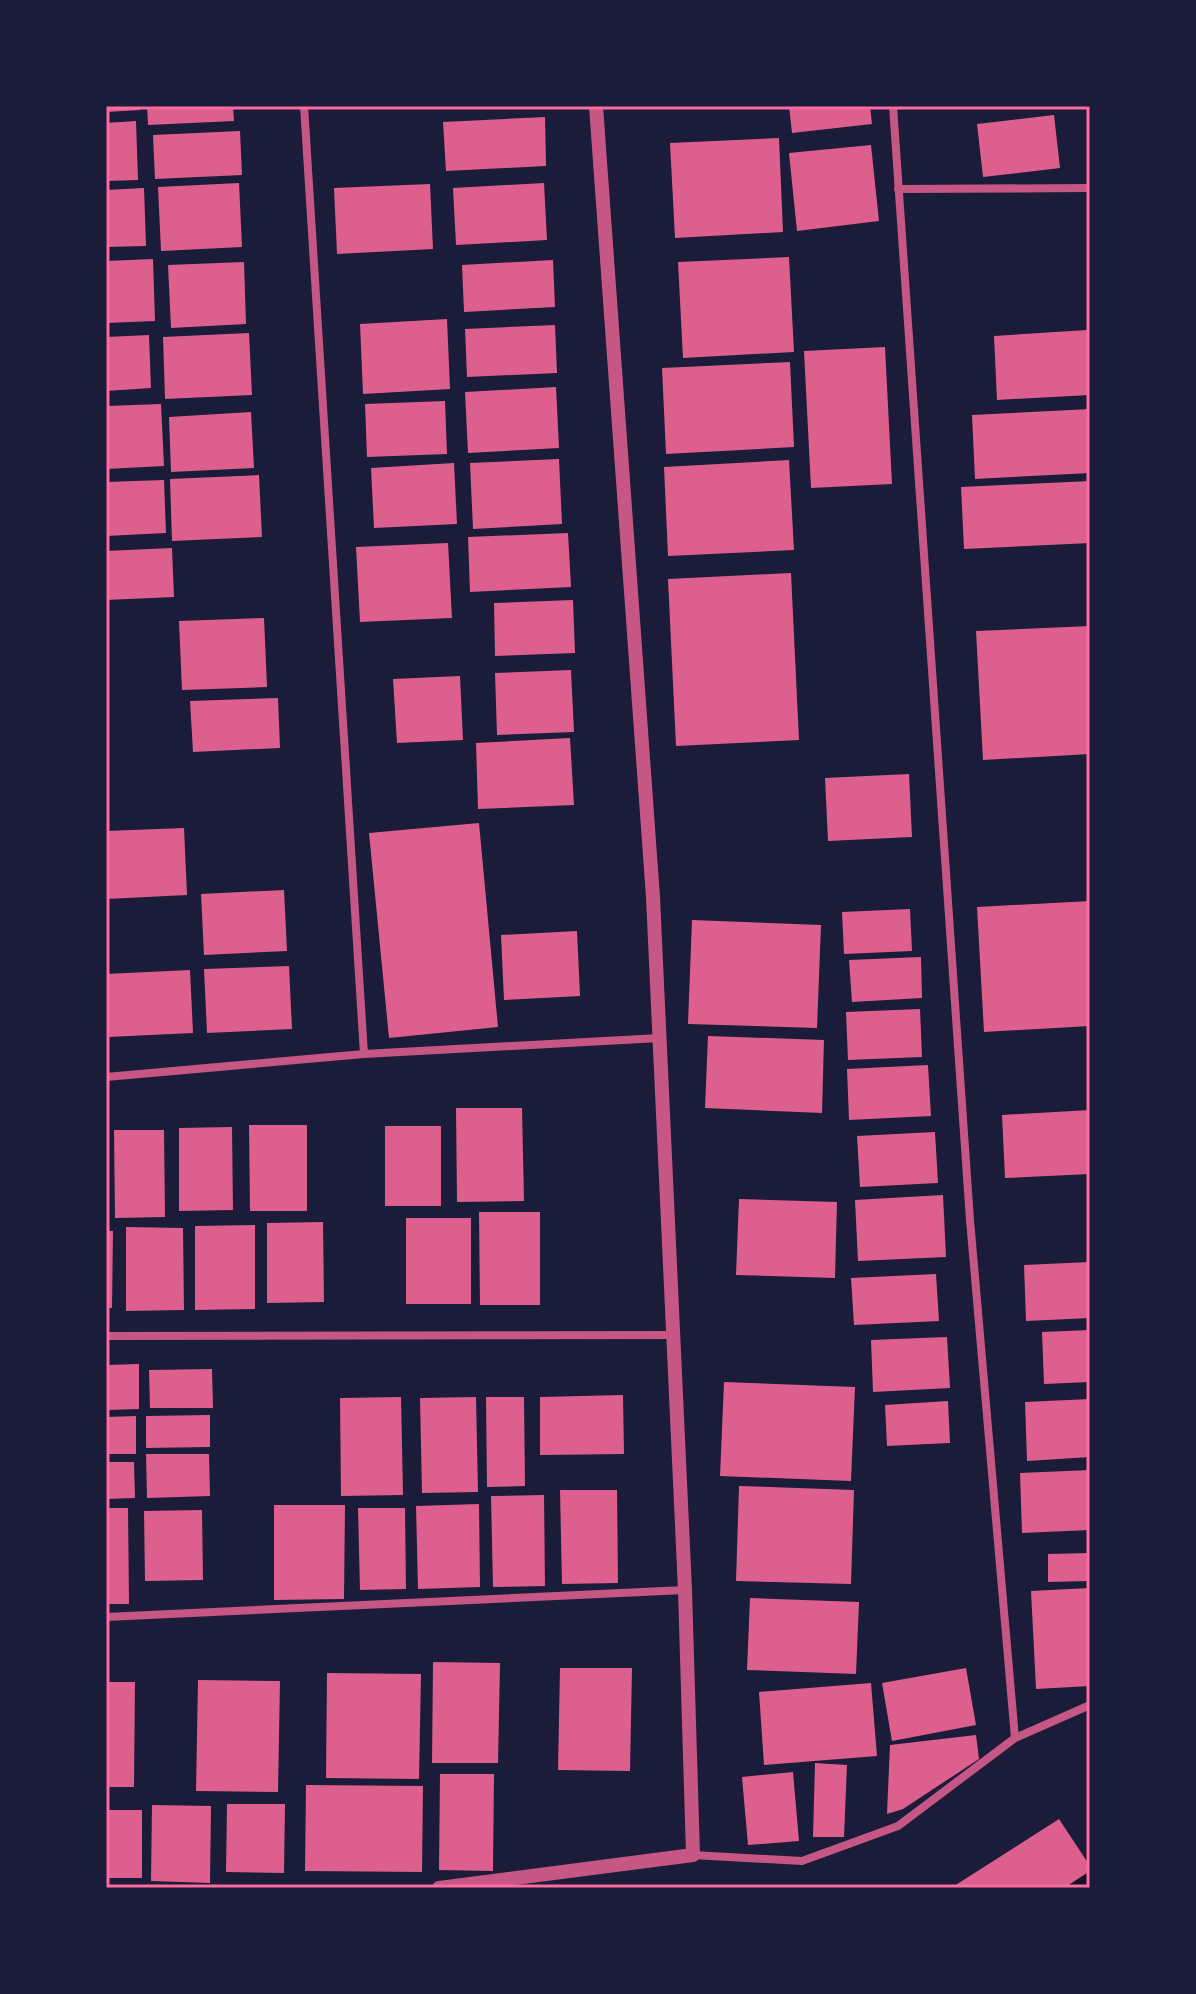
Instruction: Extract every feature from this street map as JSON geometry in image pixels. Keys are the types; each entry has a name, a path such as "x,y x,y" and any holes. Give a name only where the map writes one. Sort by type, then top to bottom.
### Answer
{"street":[{"path":"304,106 364,1054"},
{"path":"596,106 661,1037 693,1855"},
{"path":"893,106 969,1204 1015,1738"},
{"path":"898,189 1090,188"},
{"path":"106,1077 364,1054 661,1037"},
{"path":"106,1336 673,1335"},
{"path":"106,1617 685,1590"},
{"path":"439,1888 693,1855 802,1861 898,1826 1015,1738 1090,1705"}],"building":[{"path":"106,106 140,106 140,110 106,112"},
{"path":"147,106 233,106 234,121 148,125"},
{"path":"789,106 870,106 872,124 792,133"},
{"path":"1054,115 1060,168 983,177 977,124"},
{"path":"545,117 546,166 446,171 443,122"},
{"path":"136,121 138,180 106,181 106,123"},
{"path":"240,131 242,175 155,179 153,135"},
{"path":"779,138 783,232 675,238 670,143"},
{"path":"871,145 879,221 797,231 789,153"},
{"path":"239,183 242,247 161,251 158,187"},
{"path":"544,183 547,240 456,245 453,188"},
{"path":"430,184 433,249 337,254 334,188"},
{"path":"144,188 146,246 106,247 106,190"},
{"path":"789,257 794,352 683,358 678,262"},
{"path":"153,259 155,321 106,323 106,261"},
{"path":"553,260 555,307 464,312 462,265"},
{"path":"244,262 246,324 171,328 168,265"},
{"path":"447,319 450,389 363,394 360,324"},
{"path":"555,325 557,373 467,377 465,329"},
{"path":"1087,330 1090,395 997,400 994,336"},
{"path":"249,333 252,395 165,399 163,337"},
{"path":"149,335 151,388 106,391 106,337"},
{"path":"885,347 892,484 811,488 804,351"},
{"path":"790,362 794,447 666,454 662,368"},
{"path":"556,387 559,448 468,453 465,392"},
{"path":"445,401 447,454 367,457 365,404"},
{"path":"161,404 164,466 106,469 106,406"},
{"path":"1090,409 1090,473 975,479 972,415"},
{"path":"251,412 254,468 171,472 169,417"},
{"path":"559,459 562,524 473,529 470,463"},
{"path":"789,460 794,550 668,556 664,467"},
{"path":"454,463 457,524 374,528 371,468"},
{"path":"259,475 262,537 172,541 170,479"},
{"path":"164,480 166,533 106,536 106,482"},
{"path":"1090,481 1090,543 964,549 961,487"},
{"path":"568,533 571,587 470,592 468,537"},
{"path":"448,543 452,618 360,622 356,547"},
{"path":"172,548 174,597 106,600 106,551"},
{"path":"791,573 799,740 676,746 668,579"},
{"path":"573,600 575,653 495,656 494,603"},
{"path":"264,618 267,687 182,690 179,621"},
{"path":"1090,626 1090,754 983,760 976,631"},
{"path":"571,670 574,732 497,735 495,673"},
{"path":"460,676 463,740 397,743 393,679"},
{"path":"278,698 280,748 193,752 190,701"},
{"path":"570,738 574,805 478,809 476,743"},
{"path":"909,774 912,837 828,841 825,778"},
{"path":"479,823 498,1027 389,1038 369,833"},
{"path":"184,828 187,895 106,899 106,831"},
{"path":"284,890 287,951 204,955 201,894"},
{"path":"1090,901 1090,1026 984,1032 977,907"},
{"path":"910,909 912,951 844,954 842,912"},
{"path":"692,920 821,925 817,1028 688,1024"},
{"path":"577,931 580,996 504,1000 501,935"},
{"path":"921,957 922,998 852,1002 849,960"},
{"path":"289,966 292,1029 207,1033 204,969"},
{"path":"190,970 193,1033 108,1037 106,974"},
{"path":"920,1009 922,1057 848,1060 846,1012"},
{"path":"708,1036 824,1040 822,1113 705,1108"},
{"path":"928,1065 931,1116 849,1120 847,1069"},
{"path":"456,1108 522,1108 524,1201 457,1202"},
{"path":"1090,1110 1090,1174 1005,1178 1002,1115"},
{"path":"249,1125 307,1125 307,1211 250,1211"},
{"path":"385,1126 441,1126 441,1206 385,1206"},
{"path":"232,1127 233,1210 179,1211 179,1128"},
{"path":"114,1130 164,1130 165,1217 115,1218"},
{"path":"935,1132 938,1183 860,1187 857,1136"},
{"path":"943,1195 946,1257 858,1261 855,1200"},
{"path":"739,1199 837,1202 835,1278 736,1275"},
{"path":"479,1212 540,1212 540,1305 480,1305"},
{"path":"406,1218 471,1218 471,1304 406,1304"},
{"path":"323,1222 324,1302 267,1303 267,1223"},
{"path":"255,1225 255,1309 195,1310 195,1226"},
{"path":"126,1227 183,1228 184,1310 126,1311"},
{"path":"106,1231 113,1231 112,1308 106,1308"},
{"path":"1090,1262 1090,1318 1026,1321 1024,1265"},
{"path":"936,1274 939,1321 854,1325 851,1278"},
{"path":"1090,1330 1090,1382 1044,1384 1042,1332"},
{"path":"947,1337 950,1388 873,1392 871,1340"},
{"path":"139,1364 139,1409 106,1410 106,1365"},
{"path":"212,1369 213,1408 150,1408 149,1370"},
{"path":"724,1382 855,1387 851,1481 720,1476"},
{"path":"623,1395 624,1454 540,1455 540,1397"},
{"path":"401,1397 403,1495 341,1496 340,1398"},
{"path":"476,1397 478,1492 422,1493 420,1398"},
{"path":"486,1397 524,1397 525,1486 487,1487"},
{"path":"1090,1399 1090,1457 1027,1461 1025,1402"},
{"path":"948,1401 950,1443 887,1446 885,1405"},
{"path":"210,1415 210,1447 146,1448 146,1416"},
{"path":"136,1416 136,1454 106,1454 106,1417"},
{"path":"146,1454 209,1454 210,1496 147,1498"},
{"path":"106,1462 134,1462 135,1498 106,1499"},
{"path":"1090,1470 1090,1530 1022,1533 1020,1473"},
{"path":"739,1486 854,1490 851,1584 736,1581"},
{"path":"560,1490 617,1490 618,1583 562,1584"},
{"path":"544,1495 545,1586 493,1587 491,1496"},
{"path":"479,1504 480,1587 418,1589 416,1506"},
{"path":"274,1505 345,1505 344,1599 274,1600"},
{"path":"106,1508 128,1508 129,1604 106,1604"},
{"path":"358,1508 405,1508 406,1589 360,1590"},
{"path":"202,1510 203,1580 145,1581 144,1511"},
{"path":"1090,1553 1090,1581 1048,1582 1048,1554"},
{"path":"1090,1588 1090,1686 1036,1689 1031,1591"},
{"path":"750,1598 859,1602 856,1674 747,1670"},
{"path":"433,1662 500,1663 498,1763 432,1763"},
{"path":"560,1668 632,1668 630,1771 558,1770"},
{"path":"966,1668 976,1725 892,1741 882,1683"},
{"path":"327,1673 421,1674 419,1779 326,1778"},
{"path":"198,1680 280,1681 278,1792 196,1791"},
{"path":"106,1682 135,1682 134,1787 106,1787"},
{"path":"871,1683 877,1756 764,1765 759,1692"},
{"path":"976,1735 979,1759 903,1809 887,1814 890,1745"},
{"path":"815,1763 847,1765 844,1837 813,1837"},
{"path":"793,1772 799,1841 748,1845 742,1777"},
{"path":"440,1774 494,1774 493,1871 439,1870"},
{"path":"306,1785 423,1786 422,1872 305,1871"},
{"path":"227,1804 285,1804 284,1873 226,1872"},
{"path":"152,1805 211,1806 210,1883 151,1881"},
{"path":"106,1810 142,1810 142,1878 106,1878"},
{"path":"1059,1819 1090,1866 1090,1871 1064,1888 951,1888"}],"waterway":[{"path":"1078,1888 1090,1880"}]}
